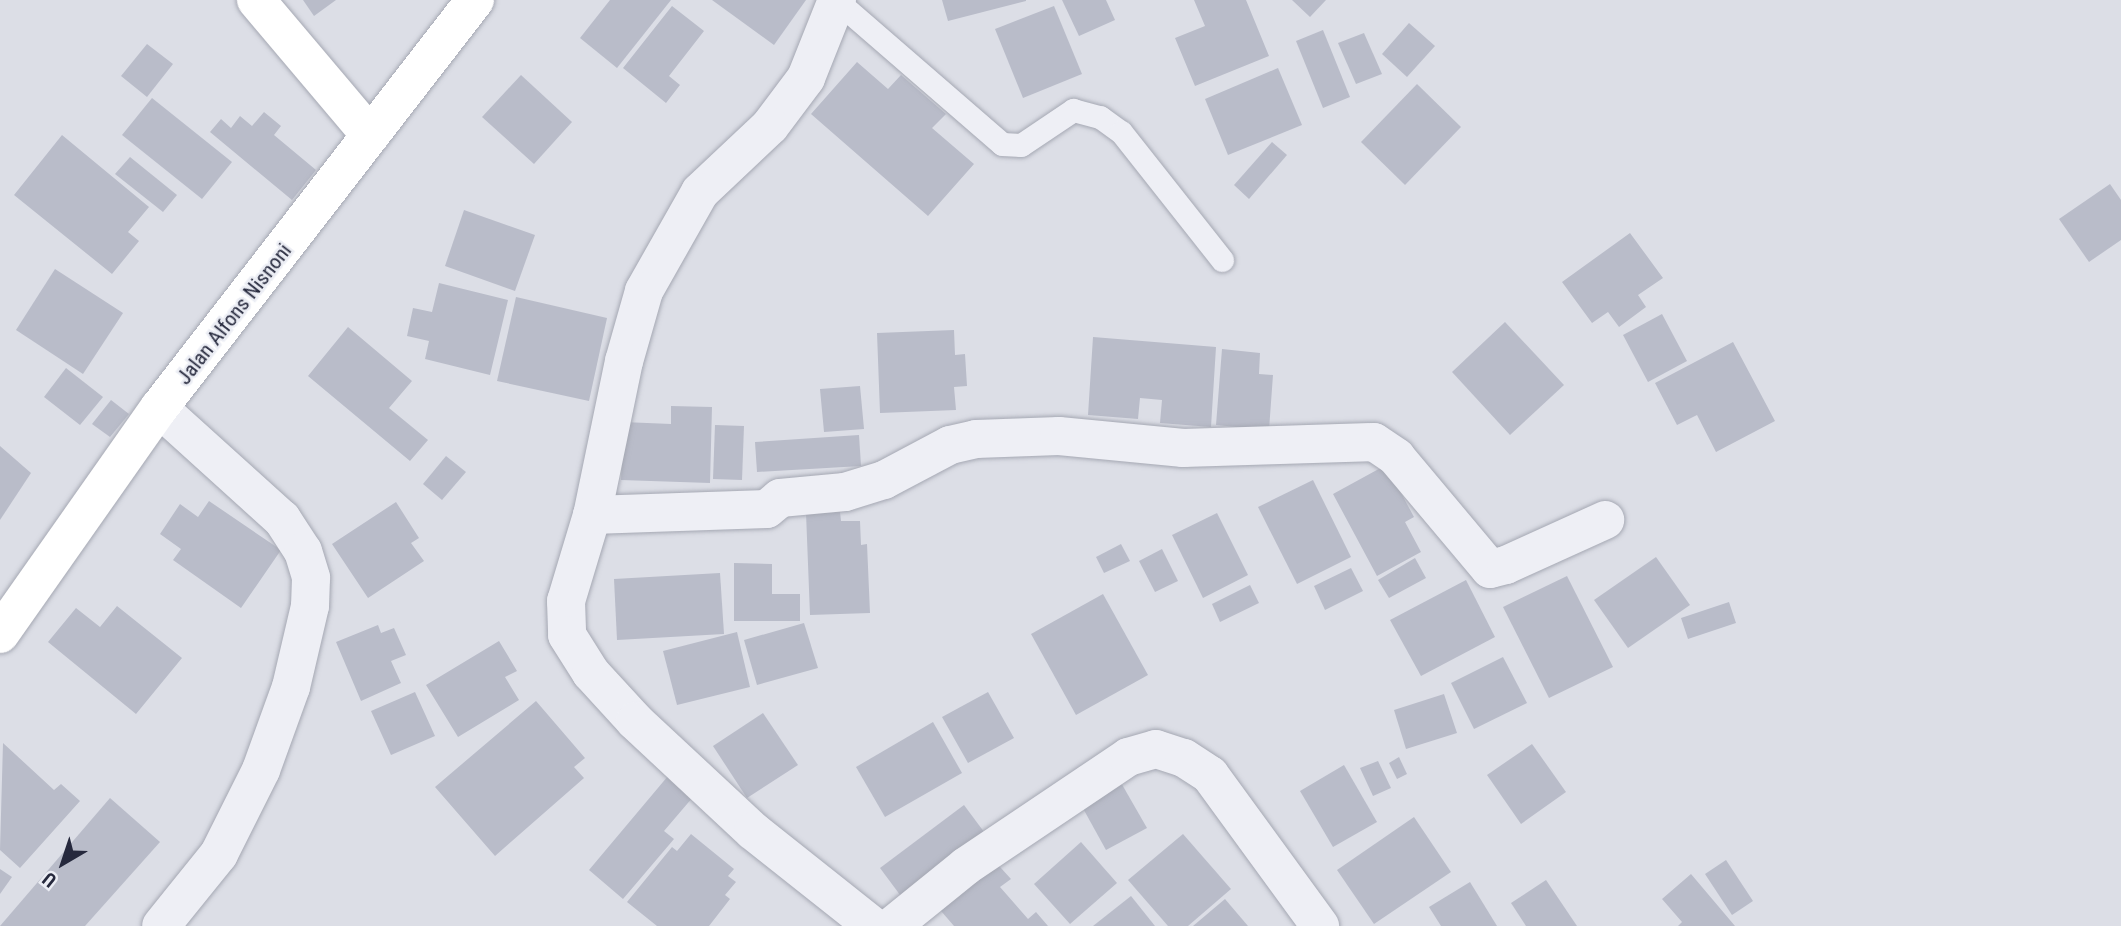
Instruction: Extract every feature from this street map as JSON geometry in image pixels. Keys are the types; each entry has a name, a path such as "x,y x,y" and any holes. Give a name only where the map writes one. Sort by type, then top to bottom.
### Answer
{"main road":[{"path":"257,0 370,135"},
{"name":"Jalan Alfons Nisnoni","path":"0,634 159,408 475,0"}],"street":[{"path":"837,0 806,78 770,126 700,192 644,291 624,361 592,515 566,601 567,635 591,673 635,721 753,831 873,926"},
{"path":"159,408 282,519 303,551 311,578 310,606 291,687 261,770 219,854 161,926"},
{"path":"592,515 767,509 780,498 845,492 884,480 950,444 976,439 1059,436 1183,448 1374,442 1396,457 1490,569 1506,565 1605,520"},
{"path":"892,926 966,866 1128,757 1156,749 1184,758 1210,775 1320,926"}],"lane":[{"path":"837,0 1002,144 1021,145 1073,110 1100,117 1121,132 1222,260"}],"building":[{"path":"303,0 336,0 314,16"},
{"path":"610,0 671,0 617,68 580,38"},
{"path":"712,0 806,0 774,45"},
{"path":"942,0 1026,0 1026,1 948,21"},
{"path":"1062,0 1106,0 1115,20 1079,36"},
{"path":"1194,0 1246,0 1269,56 1195,86 1175,38 1205,26"},
{"path":"1292,0 1326,0 1310,17"},
{"path":"672,6 704,31 669,76 680,85 666,103 623,68"},
{"path":"1054,6 1082,74 1023,98 995,29"},
{"path":"1409,23 1435,46 1407,77 1382,54"},
{"path":"1323,30 1350,97 1323,108 1296,41"},
{"path":"1364,33 1382,74 1356,84 1338,43"},
{"path":"147,44 173,64 147,97 121,76"},
{"path":"857,62 888,89 901,75 946,114 932,128 974,164 928,216 811,114"},
{"path":"1278,68 1302,125 1228,155 1205,99"},
{"path":"521,75 572,122 534,164 482,117"},
{"path":"1417,84 1461,127 1405,185 1361,142"},
{"path":"152,98 232,162 202,199 122,135"},
{"path":"264,112 281,126 274,135 316,170 292,200 210,132 221,119 231,128 240,116 252,126"},
{"path":"62,135 149,207 128,232 139,241 112,274 14,195"},
{"path":"1272,142 1287,155 1249,199 1234,185"},
{"path":"130,157 177,195 163,212 115,174"},
{"path":"2110,184 2121,200 2121,240 2089,262 2059,219"},
{"path":"464,210 535,235 515,291 445,266"},
{"path":"1630,233 1663,278 1638,295 1646,307 1619,327 1608,312 1592,323 1562,282"},
{"path":"55,269 123,313 83,374 16,330"},
{"path":"439,283 508,300 490,375 425,359 429,341 407,336 413,308 432,312"},
{"path":"516,297 607,318 589,401 497,381"},
{"path":"1662,314 1687,361 1648,382 1623,335"},
{"path":"1505,322 1564,385 1510,435 1452,372"},
{"path":"348,327 412,381 389,408 428,440 410,461 308,376"},
{"path":"954,330 955,355 965,354 967,386 954,387 956,410 880,413 877,333"},
{"path":"1093,337 1216,347 1211,427 1160,423 1162,400 1140,398 1138,419 1088,415"},
{"path":"1733,342 1775,421 1716,452 1697,415 1677,425 1655,383"},
{"path":"1222,349 1260,353 1259,374 1273,375 1269,430 1216,425"},
{"path":"66,368 103,397 80,425 44,397"},
{"path":"860,386 864,429 824,432 820,389"},
{"path":"111,400 129,414 110,437 92,424"},
{"path":"671,406 712,407 710,483 621,480 623,422 671,424"},
{"path":"715,425 744,426 742,480 713,479"},
{"path":"859,435 861,466 757,472 755,442"},
{"path":"0,446 31,473 0,520"},
{"path":"446,456 466,472 442,500 423,484"},
{"path":"1386,465 1414,517 1405,522 1421,552 1377,576 1333,494"},
{"path":"1313,480 1351,557 1297,584 1258,507"},
{"path":"209,501 281,550 241,608 173,560 181,549 160,534 180,504 198,517"},
{"path":"396,502 419,538 411,543 424,561 368,598 332,544"},
{"path":"840,512 841,521 860,521 861,545 867,544 870,613 810,615 806,513"},
{"path":"1217,513 1248,575 1203,598 1172,535"},
{"path":"1121,544 1130,561 1104,573 1096,557"},
{"path":"1162,549 1178,581 1155,592 1139,561"},
{"path":"1656,557 1690,605 1628,648 1594,600"},
{"path":"1415,558 1426,578 1389,598 1378,580"},
{"path":"734,563 772,564 772,594 800,594 800,621 734,621"},
{"path":"1351,568 1363,591 1325,610 1314,586"},
{"path":"720,573 724,634 617,640 614,579"},
{"path":"1567,576 1613,667 1549,698 1503,607"},
{"path":"1466,580 1495,637 1421,676 1390,620"},
{"path":"1250,585 1259,603 1220,622 1212,604"},
{"path":"1103,594 1148,675 1076,715 1031,634"},
{"path":"1729,602 1736,623 1688,639 1681,618"},
{"path":"117,606 182,658 136,714 48,642 76,608 100,627"},
{"path":"804,623 818,668 757,685 744,640"},
{"path":"378,625 381,633 394,628 406,655 391,661 401,683 361,701 336,642"},
{"path":"737,632 750,687 677,705 663,651"},
{"path":"499,641 517,671 505,677 519,700 458,737 426,685"},
{"path":"1503,657 1527,703 1474,729 1451,683"},
{"path":"415,692 435,736 391,755 371,711"},
{"path":"988,692 1014,738 968,763 942,717"},
{"path":"1444,694 1457,733 1406,749 1394,710"},
{"path":"536,701 585,758 574,767 584,778 495,856 435,787"},
{"path":"763,713 798,765 747,798 713,746"},
{"path":"933,722 962,773 885,817 856,767"},
{"path":"3,743 54,790 61,784 80,801 20,868 0,850"},
{"path":"1532,744 1566,792 1521,824 1487,775"},
{"path":"1399,757 1407,774 1397,779 1389,763"},
{"path":"1378,761 1391,788 1373,796 1360,768"},
{"path":"1344,765 1377,822 1333,847 1300,791"},
{"path":"668,776 693,797 664,831 674,839 623,899 589,870"},
{"path":"1120,781 1147,828 1106,850 1080,803"},
{"path":"110,798 160,842 85,926 0,926"},
{"path":"964,805 993,844 909,907 880,868"},
{"path":"1414,817 1451,872 1374,924 1337,870"},
{"path":"691,834 734,869 728,876 736,882 725,895 730,899 709,926 657,926 627,902 672,847 677,851"},
{"path":"1183,834 1231,889 1188,926 1168,926 1128,880"},
{"path":"1081,842 1117,883 1070,924 1034,884"},
{"path":"990,856 1011,879 1000,887 1028,919 1036,912 1048,926 954,926 935,904"},
{"path":"1726,860 1753,901 1732,915 1705,874"},
{"path":"0,869 12,877 0,894"},
{"path":"1691,874 1735,926 1678,926 1682,922 1662,899"},
{"path":"1546,880 1577,926 1526,926 1511,903"},
{"path":"1470,882 1497,926 1441,926 1429,907"},
{"path":"1131,896 1155,926 1093,926"},
{"path":"1225,899 1248,926 1193,926"}]}
